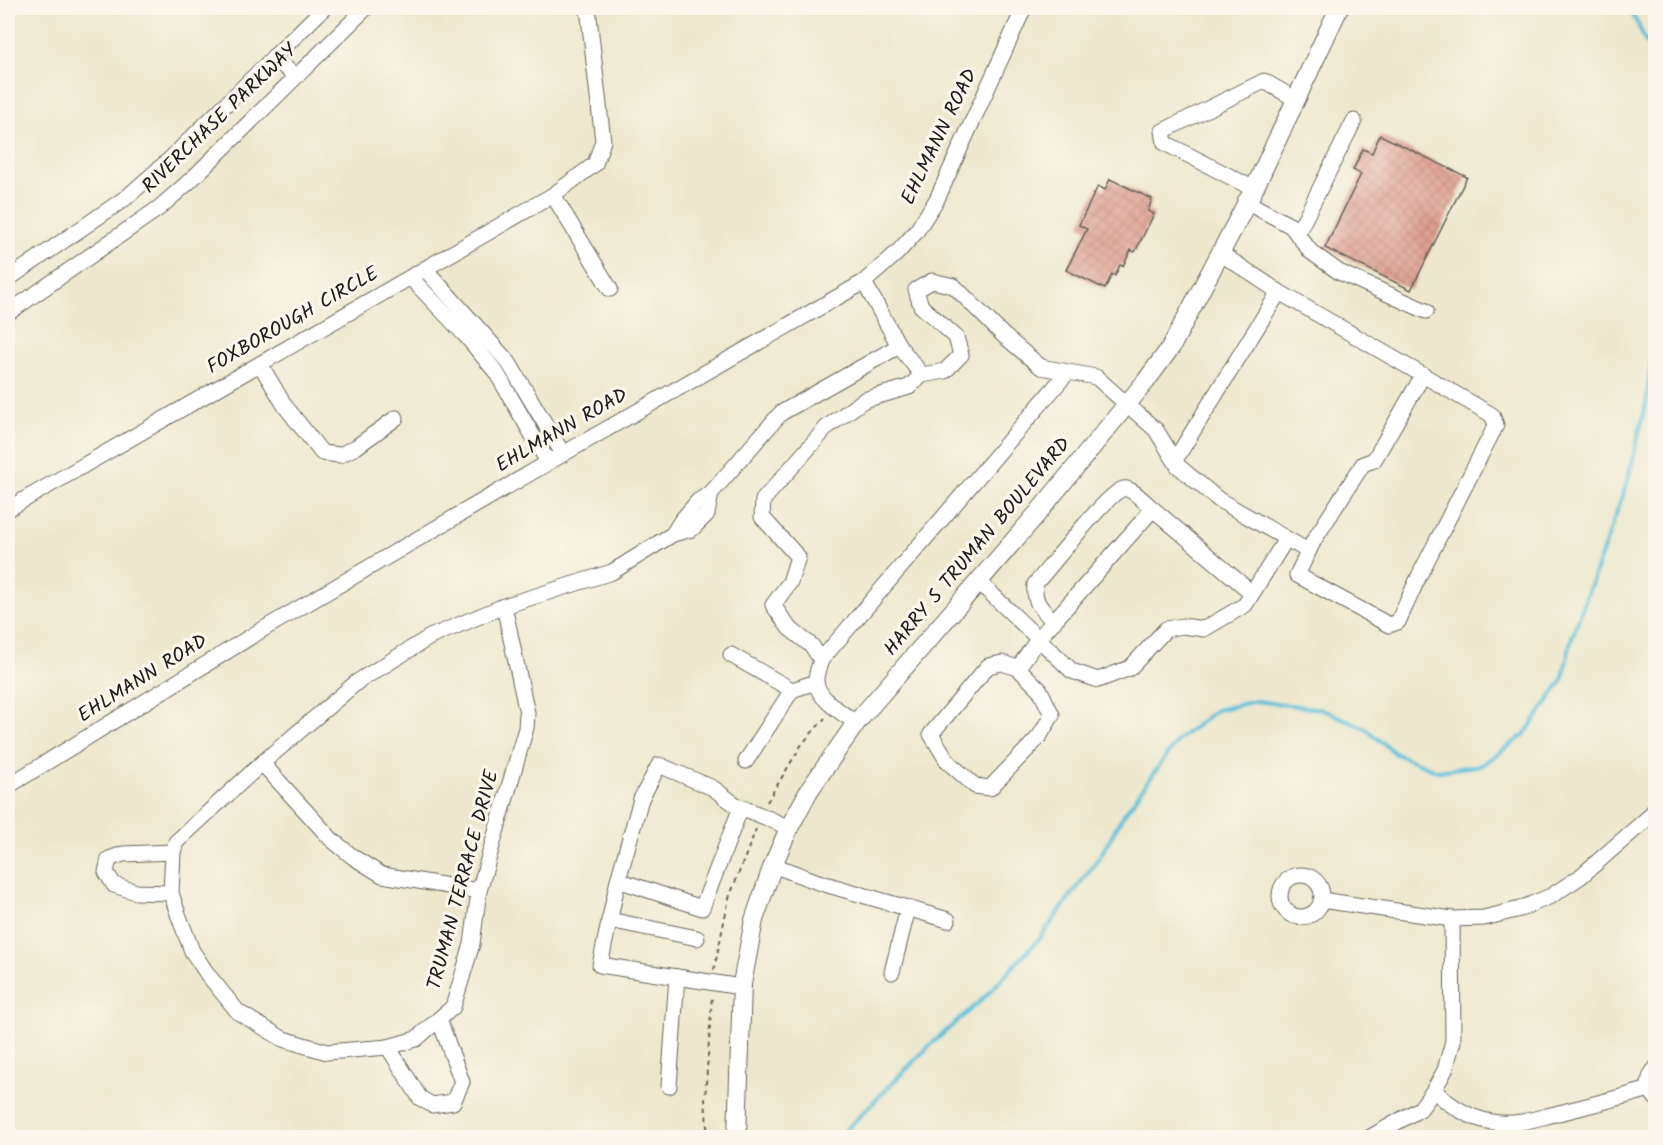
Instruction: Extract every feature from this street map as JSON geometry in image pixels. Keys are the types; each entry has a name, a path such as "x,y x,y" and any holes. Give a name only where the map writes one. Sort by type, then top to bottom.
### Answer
{"main road":[{"name":"HARRY S TRUMAN BOULEVARD","path":"737,1137 741,987 754,920 789,828 810,789 856,723 980,582 1126,405 1170,347 1297,100 1339,8"}],"street":[{"name":"RIVERCHASE PARKWAY","path":"8,279 127,196 170,159 324,8"},
{"name":"RIVERCHASE PARKWAY","path":"8,313 159,208 192,179 366,8"},
{"name":"FOXBOROUGH CIRCLE","path":"8,508 553,195 595,164 603,141 588,8"},
{"name":"EHLMANN ROAD","path":"8,786 260,631 548,462 864,282 897,254 916,232 937,199 1024,8"},
{"path":"273,57 296,76"},
{"path":"1297,100 1264,81 1164,131 1166,143 1249,195 1291,226 1311,252 1339,272 1426,311"},
{"path":"1297,234 1354,121"},
{"path":"553,195 610,289"},
{"path":"1220,253 1279,292 1423,375 1492,415 1496,425 1398,622 1389,625 1297,575 1308,551 1362,464 1374,460 1423,375"},
{"path":"425,269 509,363 563,454"},
{"path":"411,278 466,336 496,372 548,462"},
{"path":"820,660 812,646 789,628 773,605 790,582 798,557 762,517 763,500 827,427 864,400 909,387 922,375 945,371 961,355 956,337 921,306 916,290 932,281 954,286 1041,367 1096,377 1156,430 1178,466 1219,500 1308,551"},
{"path":"864,282 899,346 922,375"},
{"path":"1175,460 1279,292"},
{"path":"171,893 136,892 114,885 106,872 109,859 123,854 173,852 176,842 262,763 357,682 430,637 504,606 612,572 673,534 698,501 711,493 781,413 899,346"},
{"path":"260,364 285,406 322,453 340,455 356,447 396,418"},
{"path":"856,723 822,694 816,682 820,660 1067,373"},
{"path":"1054,622 1038,605 1034,596 1035,584 1099,509 1115,493 1123,489 1129,490 1153,509 1252,593"},
{"path":"1018,668 1038,639 1153,509"},
{"path":"980,582 1072,671 1098,680 1130,668 1166,629 1183,626 1204,629 1245,605 1286,539"},
{"name":"TRUMAN TERRACE DRIVE","path":"173,852 171,893 192,951 238,1012 283,1040 327,1052 388,1047 416,1039 453,1007 472,944 478,891 526,721 527,713 504,606"},
{"path":"731,655 792,690"},
{"path":"1002,663 1018,668 1040,690 1052,715 1039,737 990,788 975,786 948,762 931,734 988,666 1002,663"},
{"path":"746,761 792,690 816,682"},
{"path":"262,763 331,839 353,857 382,875 478,891"},
{"path":"741,987 600,965 618,880 640,799 659,765 712,788 741,807 789,828"},
{"path":"618,880 702,908 741,807"},
{"path":"1321,900 1452,919 1484,918 1520,909 1551,896 1580,877 1649,817 1656,808"},
{"path":"773,865 818,882 948,920"},
{"path":"892,972 908,908"},
{"path":"1369,1137 1420,1109 1445,1070 1453,1041 1452,919"},
{"path":"609,920 697,938"},
{"path":"669,1086 677,977"},
{"name":"TRUMAN TERRACE DRIVE","path":"388,1047 420,1098 432,1106 453,1102 462,1082 439,1019"},
{"path":"1434,1090 1458,1110 1501,1124 1653,1094 1649,1080 1656,1068"}],"building":[{"path":"1380,135 1467,177 1411,290 1325,248 1361,174 1353,170 1363,149 1372,153"},
{"path":"1110,179 1152,199 1148,211 1154,214 1135,252 1131,250 1123,266 1120,265 1115,276 1112,274 1105,289 1066,270 1087,229 1079,225 1098,186 1105,190"}],"waterway":[{"path":"1628,8 1656,59"},
{"path":"838,1138 928,1047 987,995 1039,939 1101,855 1122,817 1178,740 1216,710 1256,701 1321,709 1363,727 1396,754 1438,771 1482,765 1524,735 1562,681 1572,637 1627,483 1647,399 1654,334 1656,272"}]}
